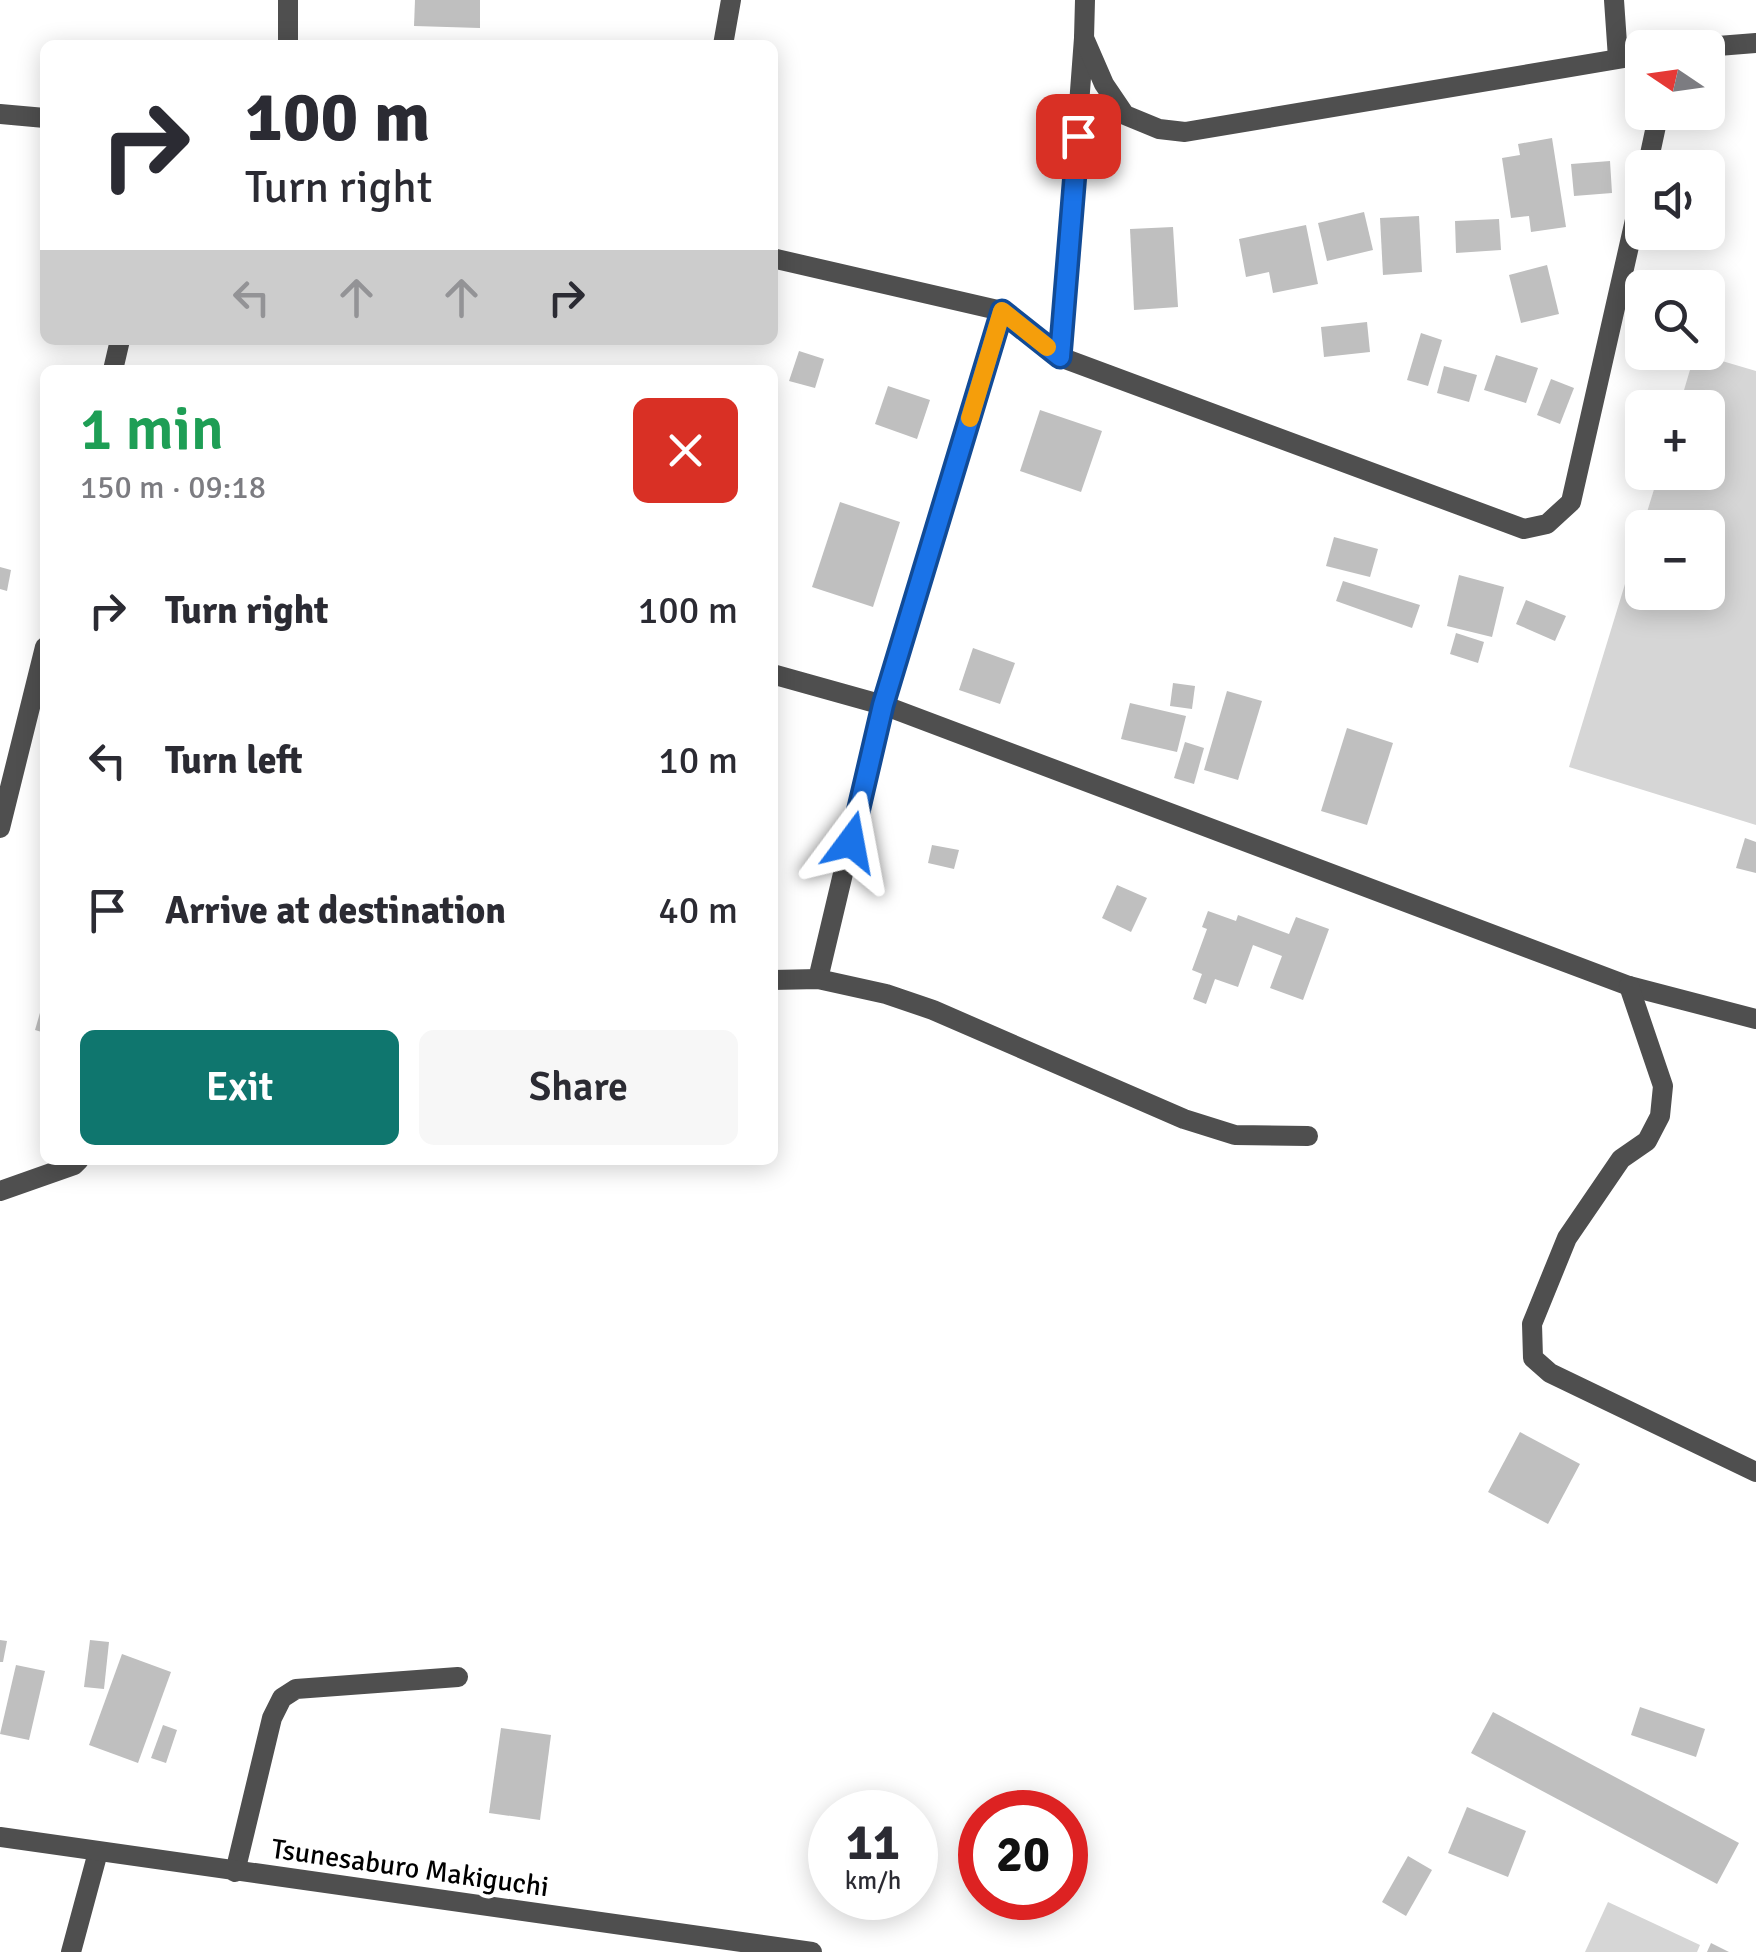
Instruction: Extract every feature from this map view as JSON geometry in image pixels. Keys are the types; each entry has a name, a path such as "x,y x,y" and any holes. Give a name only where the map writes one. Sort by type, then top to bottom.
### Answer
{"street":[{"path":"288,0 288,40"},
{"path":"724,40 731,0"},
{"path":"1060,357 1085,0"},
{"path":"1614,0 1618,58"},
{"path":"1084,38 1104,84 1125,115 1158,129 1185,132 1625,57"},
{"path":"1725,45 1756,43"},
{"path":"0,114 40,118"},
{"path":"778,259 1002,311 1060,357 1524,529 1548,524 1571,502 1628,250"},
{"path":"818,979 883,705 1002,311"},
{"path":"0,828 5,790 40,665"},
{"path":"778,676 883,705 1630,986 1756,1019"},
{"path":"778,980 818,979 886,994 933,1010 1184,1118 1234,1135 1308,1136"},
{"path":"1630,986 1662,1086 1660,1116 1647,1141 1621,1159 1567,1238 1532,1324 1533,1358 1550,1373 1756,1472"},
{"path":"0,1191 74,1165"},
{"path":"234,1872 272,1718 282,1698 296,1689 458,1677"},
{"name":"Tsunesaburo Makiguchi","path":"0,1837 812,1952"},
{"path":"71,1952 98,1852"}],"shaded area":[{"path":"1725,362 1756,371 1756,825 1569,767 1625,584 1625,610 1725,610 1725,510 1648,510 1654,490 1725,490 1725,390 1684,390 1690,370 1725,370"},
{"path":"1608,1902 1700,1945 1697,1952 1585,1952"}],"building":[{"path":"415,0 480,0 480,28 414,26"},
{"path":"1552,138 1566,227 1531,232 1529,216 1511,218 1502,158 1520,155 1518,144"},
{"path":"1610,161 1612,193 1574,196 1571,164"},
{"path":"1364,212 1373,250 1327,261 1318,223"},
{"path":"1419,216 1422,272 1383,275 1380,218"},
{"path":"1499,219 1501,250 1456,253 1455,221"},
{"path":"1306,225 1318,284 1273,293 1269,272 1246,277 1239,239"},
{"path":"1173,227 1178,307 1134,310 1130,229"},
{"path":"1547,265 1559,314 1521,323 1509,275"},
{"path":"1367,322 1370,352 1324,357 1321,327"},
{"path":"1421,333 1442,340 1428,386 1407,380"},
{"path":"799,351 824,359 815,388 789,381"},
{"path":"1496,355 1538,368 1526,403 1484,390"},
{"path":"1444,366 1477,375 1469,402 1437,393"},
{"path":"1551,379 1574,388 1560,424 1537,415"},
{"path":"888,386 930,400 917,439 875,424"},
{"path":"1040,410 1102,431 1081,492 1020,471"},
{"path":"840,502 900,522 873,607 812,587"},
{"path":"1334,537 1378,549 1370,577 1326,566"},
{"path":"0,567 11,570 7,591 0,589"},
{"path":"1459,575 1504,587 1492,637 1447,626"},
{"path":"1343,581 1420,605 1412,628 1336,601"},
{"path":"1526,600 1566,616 1555,641 1516,624"},
{"path":"1456,633 1484,642 1478,663 1450,654"},
{"path":"973,648 1015,663 1000,704 959,690"},
{"path":"1173,683 1195,686 1192,709 1170,706"},
{"path":"1227,691 1262,701 1238,780 1204,770"},
{"path":"1130,703 1186,716 1177,752 1121,739"},
{"path":"1347,728 1393,743 1367,825 1321,811"},
{"path":"1185,742 1204,748 1194,784 1174,778"},
{"path":"1745,838 1756,842 1756,873 1736,868"},
{"path":"932,845 959,850 954,869 928,863"},
{"path":"1117,885 1147,898 1131,932 1102,918"},
{"path":"1208,911 1236,921 1238,915 1289,934 1296,917 1329,929 1303,1000 1270,988 1282,956 1253,945 1238,987 1215,979 1206,1004 1193,999 1202,974 1192,970 1207,929 1202,927"},
{"path":"1520,1432 1580,1464 1548,1524 1488,1492"},
{"path":"0,1640 7,1641 3,1662 0,1662"},
{"path":"90,1640 109,1642 104,1689 84,1687"},
{"path":"122,1654 171,1672 138,1763 89,1745"},
{"path":"16,1665 45,1671 29,1740 0,1734"},
{"path":"1640,1707 1705,1729 1696,1757 1631,1735"},
{"path":"1493,1712 1739,1843 1717,1884 1471,1753"},
{"path":"163,1725 177,1730 166,1763 151,1758"},
{"path":"501,1728 551,1735 540,1820 489,1813"},
{"path":"1467,1807 1526,1831 1508,1877 1448,1853"},
{"path":"1408,1856 1432,1870 1406,1916 1382,1902"},
{"path":"1711,1943 1729,1952 1707,1952"}],"slow traffic":[{"path":"970,418 1002,311 1047,347"}],"route":[{"path":"851,842 883,705 1002,311 1060,357 1078,136"}]}
